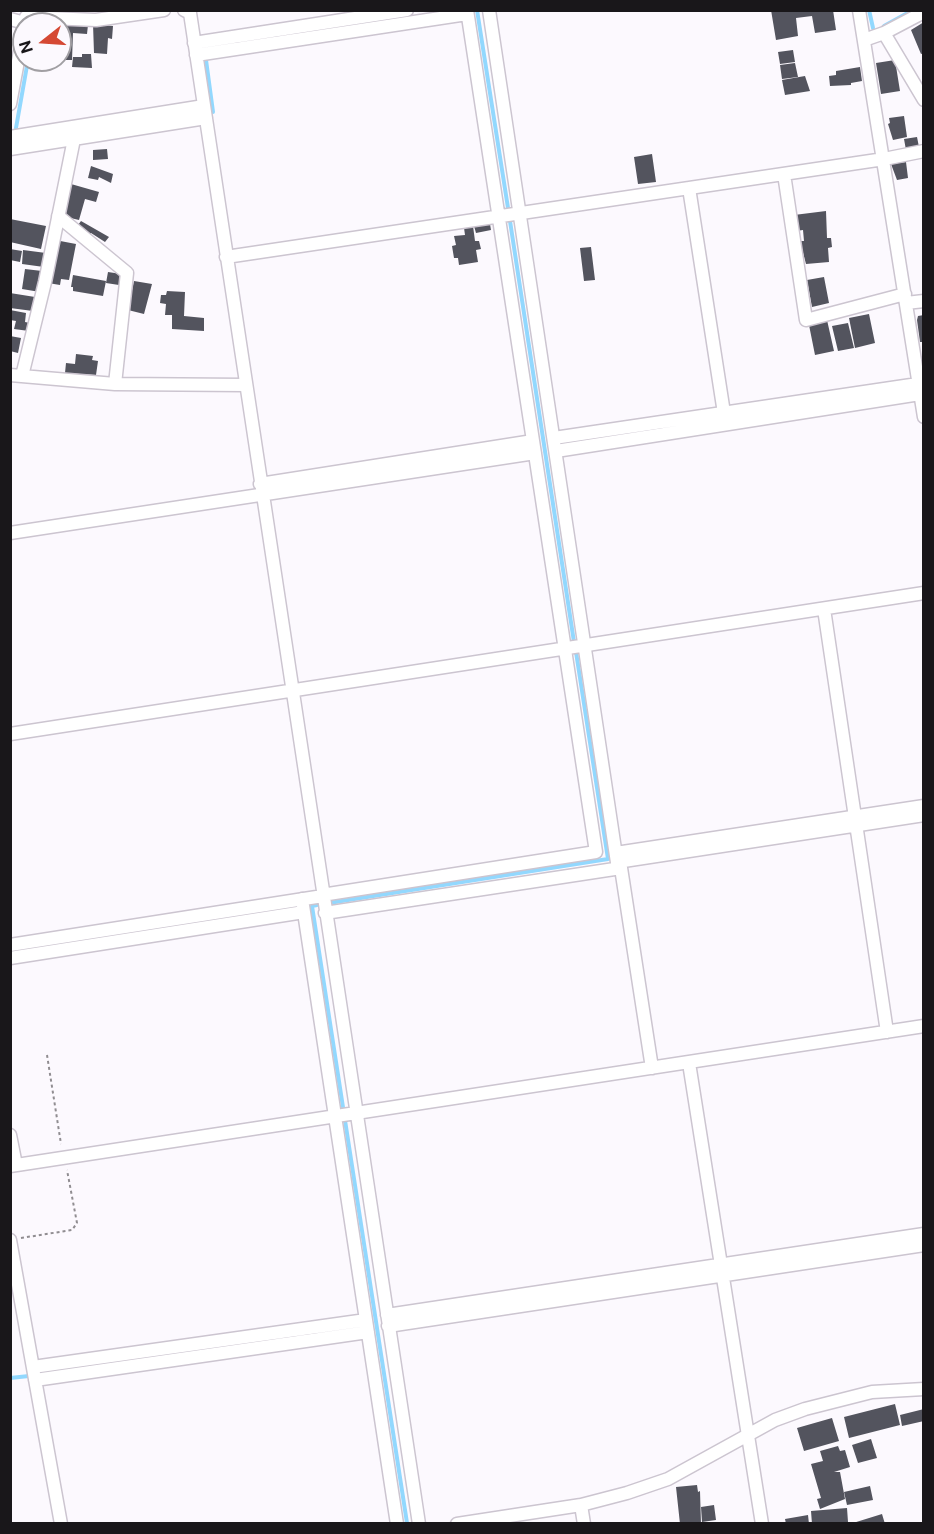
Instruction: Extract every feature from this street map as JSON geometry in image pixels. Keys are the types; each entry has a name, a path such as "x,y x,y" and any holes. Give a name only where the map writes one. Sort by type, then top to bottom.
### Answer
{"street":[{"path":"72,20 96,20 164,10"},
{"path":"184,10 190,13 325,913 367,1326 397,1524"},
{"path":"195,49 350,15 407,10"},
{"path":"489,10 617,861 621,868 652,1068"},
{"path":"859,10 924,417"},
{"path":"10,945 596,852 467,12 195,49"},
{"path":"864,40 884,33 924,12"},
{"path":"884,33 924,100"},
{"path":"10,104 16,72"},
{"path":"10,137 205,112"},
{"path":"10,149 74,139 205,112"},
{"path":"74,139 58,216 16,375 114,384 246,385"},
{"path":"226,257 884,159 924,151"},
{"path":"784,174 806,320 905,299 924,301"},
{"path":"689,188 724,413"},
{"path":"58,216 127,273 114,384"},
{"path":"555,444 724,413 921,400"},
{"path":"555,444 921,400"},
{"path":"10,533 261,489 534,447"},
{"path":"10,734 924,593"},
{"path":"824,609 887,1032"},
{"path":"325,913 856,821 924,806"},
{"path":"856,821 924,815"},
{"path":"302,899 388,1321 419,1524"},
{"path":"10,958 304,912"},
{"path":"10,1135 13,1166 924,1026"},
{"path":"689,1063 746,1436 762,1524"},
{"path":"388,1321 721,1270 924,1234"},
{"path":"16,1239 33,1368 61,1524"},
{"path":"721,1270 924,1245"},
{"path":"33,1368 367,1326"},
{"path":"35,1380 367,1326"},
{"path":"458,1524 581,1505 627,1494 668,1479 775,1420 838,1398 872,1392 924,1389"},
{"path":"581,1505 584,1524"}],"path":[{"path":"16,1239 72,1230 77,1223 47,1055"}],"building":[{"path":"771,10 833,10 836,30 815,33 812,16 796,18 798,36 776,40"},
{"path":"924,22 924,53 921,54 911,30"},
{"path":"93,24 113,26 112,39 108,38 107,54 94,53"},
{"path":"72,25 88,25 87,34 73,33 72,60"},
{"path":"793,50 795,62 780,64 778,52"},
{"path":"82,54 91,54 92,68 72,67 73,57 82,57"},
{"path":"895,60 900,91 881,94 876,63"},
{"path":"795,63 798,77 782,79 780,65"},
{"path":"860,67 862,81 851,83 851,85 830,86 829,76 836,75 836,71"},
{"path":"805,76 810,91 785,95 782,80"},
{"path":"904,116 907,137 893,140 888,124 890,123 889,118"},
{"path":"917,137 919,147 906,150 904,139"},
{"path":"107,149 108,159 93,160 93,150"},
{"path":"652,154 656,182 638,184 634,157"},
{"path":"906,162 908,178 897,180 891,164"},
{"path":"91,166 113,174 111,183 99,177 98,180 88,178"},
{"path":"71,184 99,192 96,202 85,199 79,220 62,216"},
{"path":"826,211 827,238 831,238 832,247 828,248 829,262 806,264 800,241 804,241 803,230 796,231 794,215"},
{"path":"10,219 46,226 41,249 10,242"},
{"path":"81,221 109,237 105,242 91,233 87,238 75,229"},
{"path":"490,224 491,230 476,233 474,226"},
{"path":"473,226 475,241 479,241 481,249 476,250 478,262 459,265 458,258 454,258 452,246 456,245 454,236 465,235 464,228"},
{"path":"55,240 76,244 69,280 61,279 60,285 48,283"},
{"path":"591,247 595,280 584,281 580,248"},
{"path":"10,249 22,251 20,262 10,260"},
{"path":"23,250 46,253 44,267 22,264"},
{"path":"25,269 42,271 40,292 22,289"},
{"path":"108,272 121,274 119,285 106,283"},
{"path":"73,275 106,281 103,296 73,291 71,287"},
{"path":"824,277 829,303 812,307 807,280"},
{"path":"134,281 152,284 144,314 128,310"},
{"path":"167,291 185,292 184,316 204,318 204,331 172,329 172,315 165,315 166,304 160,303 161,295 166,295"},
{"path":"10,293 35,297 33,311 10,308"},
{"path":"10,310 26,313 25,322 30,323 29,331 14,329 16,321 10,320"},
{"path":"869,314 875,343 855,348 849,318"},
{"path":"924,315 924,342 920,342 917,320 918,316"},
{"path":"827,320 834,351 815,355 809,325"},
{"path":"848,323 854,348 838,351 832,326"},
{"path":"10,336 21,338 18,353 10,351"},
{"path":"76,354 93,356 92,360 98,361 96,375 65,373 66,363 75,364"},
{"path":"895,1404 900,1425 849,1438 844,1417"},
{"path":"924,1409 924,1421 902,1426 900,1415"},
{"path":"832,1418 839,1441 804,1451 797,1428"},
{"path":"871,1439 877,1458 858,1463 852,1445"},
{"path":"838,1446 840,1451 845,1450 850,1467 834,1472 840,1472 845,1499 820,1509 817,1499 821,1498 811,1464 823,1461 820,1451"},
{"path":"697,1485 698,1492 700,1491 701,1524 680,1524 676,1487"},
{"path":"870,1486 873,1500 847,1505 844,1492"},
{"path":"714,1505 716,1520 702,1522 701,1507"},
{"path":"847,1508 848,1522 812,1524 811,1511"},
{"path":"882,1514 885,1524 853,1524 853,1523"},
{"path":"808,1515 809,1524 786,1524 785,1519"}],"waterway":[{"path":"477,10 508,208"},
{"path":"869,10 873,28"},
{"path":"884,26 913,10"},
{"path":"206,60 213,112"},
{"path":"16,128 26,72"},
{"path":"510,221 574,642"},
{"path":"329,903 608,859 576,652"},
{"path":"317,905 312,906 407,1523"},
{"path":"10,952 277,910"},
{"path":"184,1353 274,1339"},
{"path":"10,1378 29,1376"}]}
